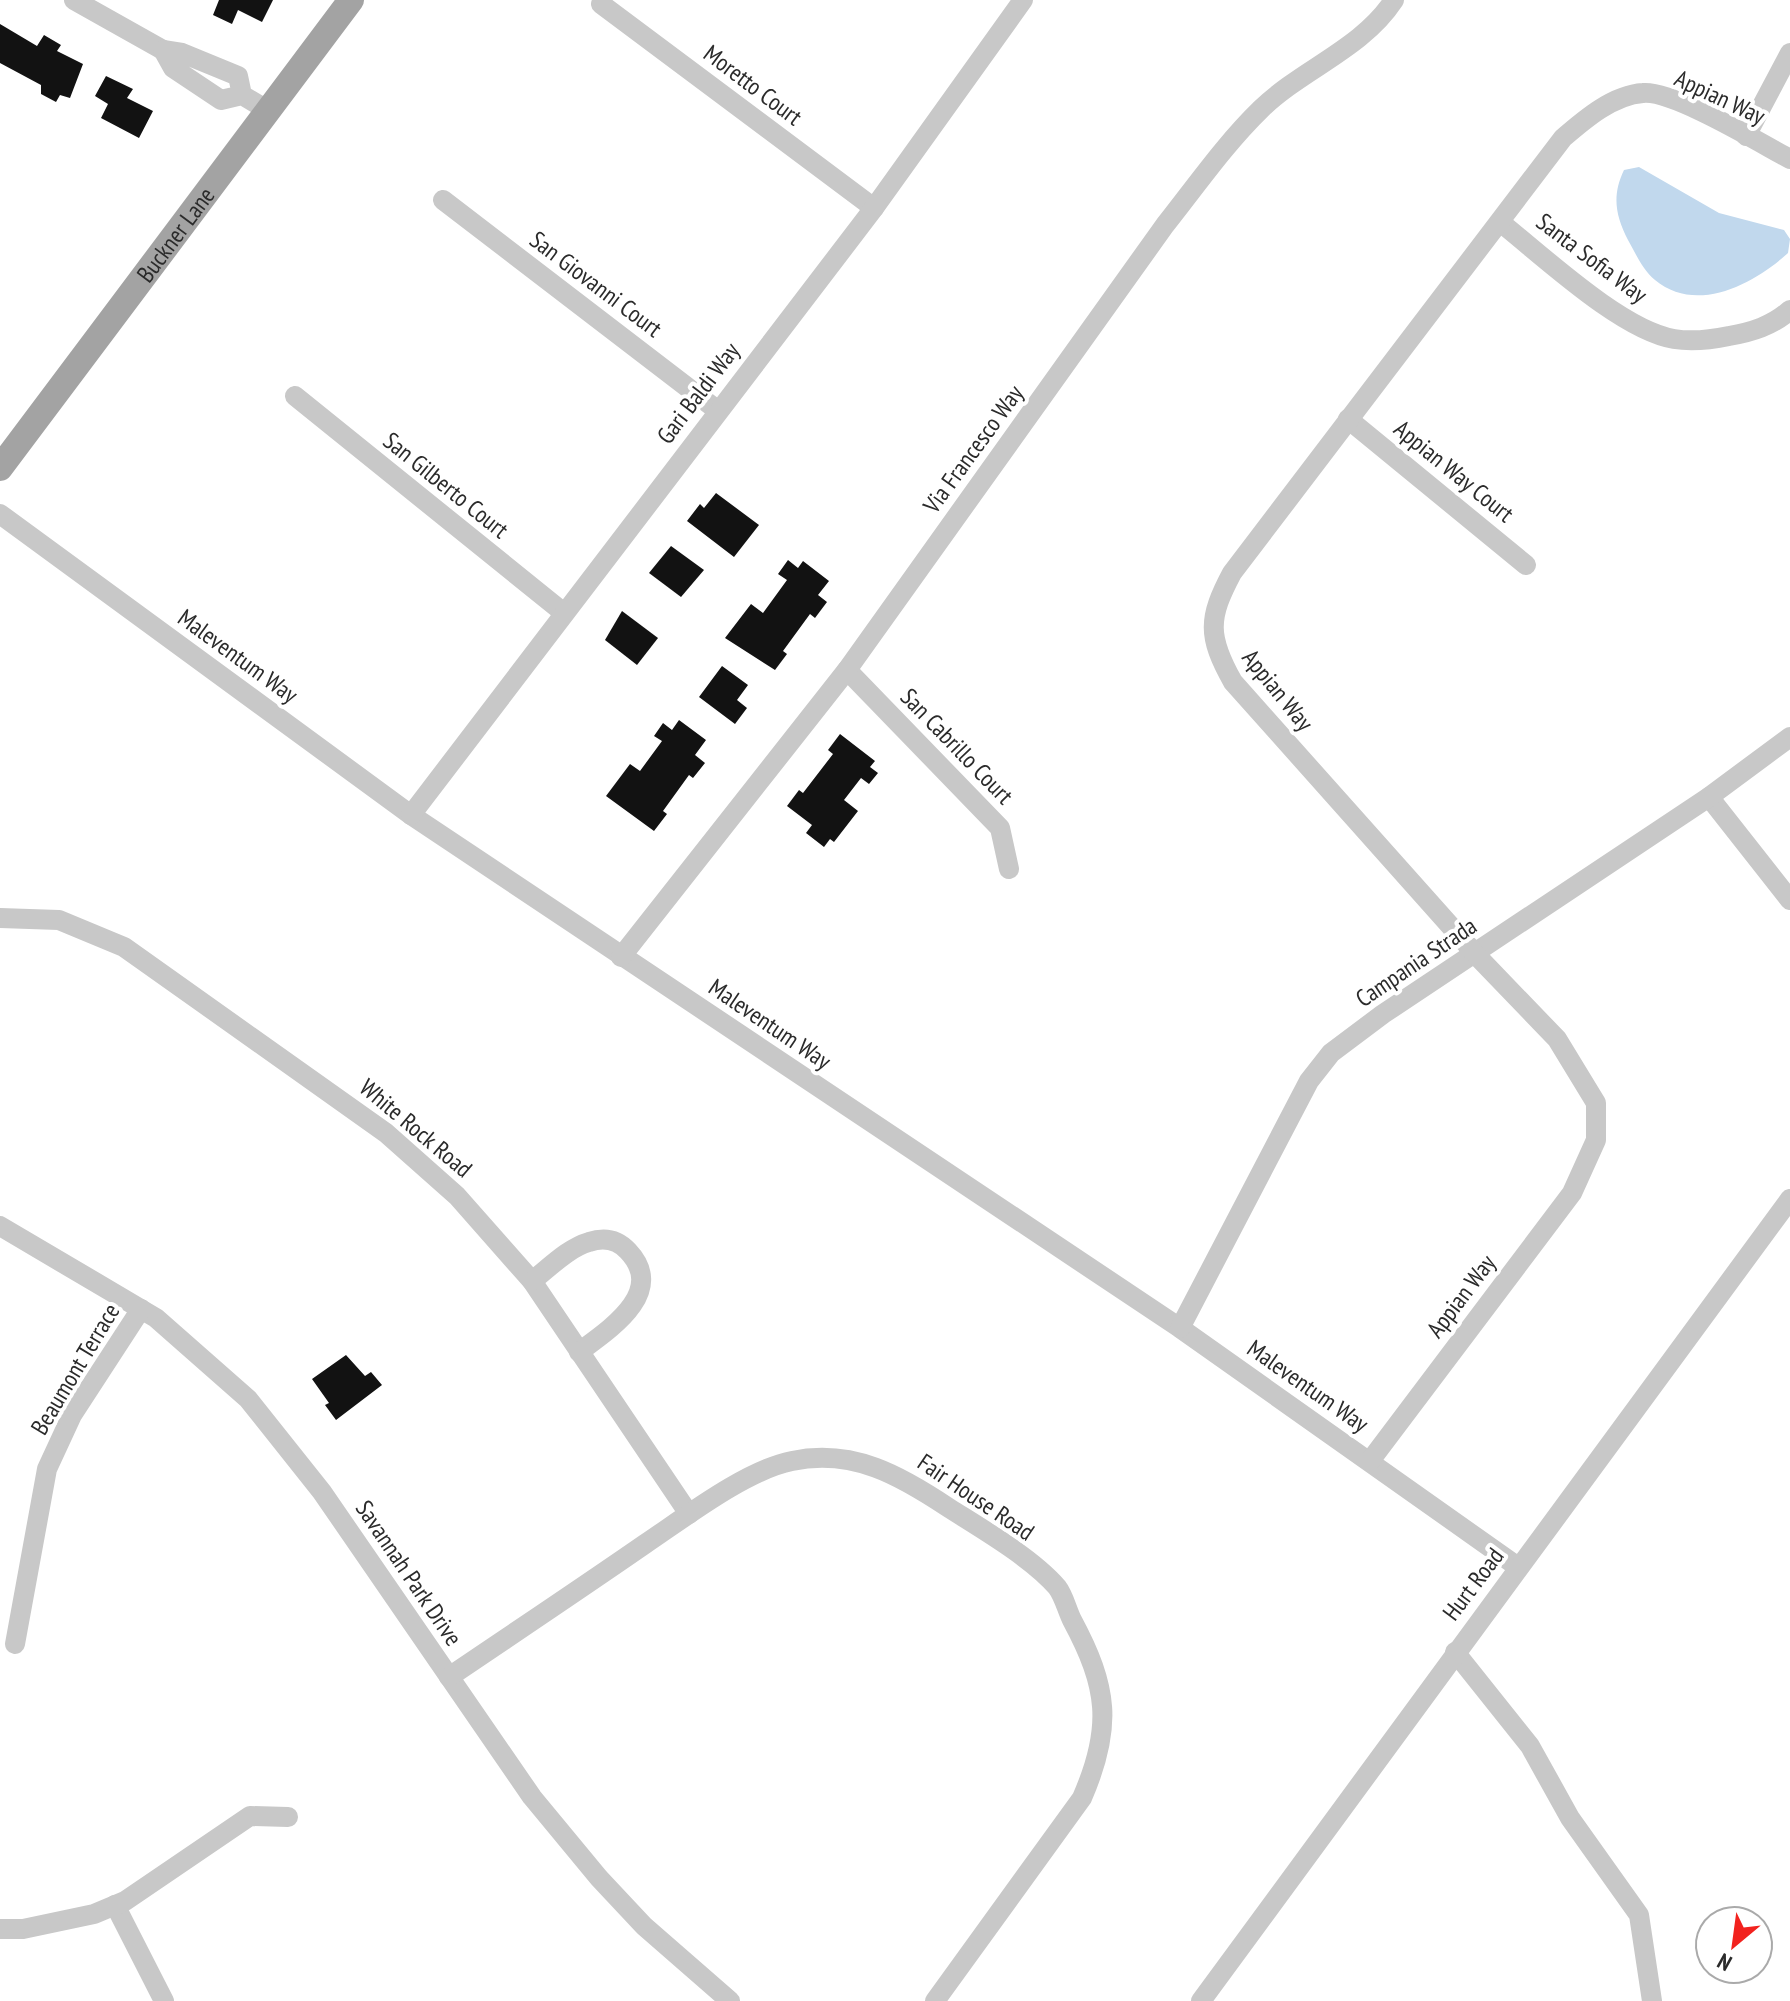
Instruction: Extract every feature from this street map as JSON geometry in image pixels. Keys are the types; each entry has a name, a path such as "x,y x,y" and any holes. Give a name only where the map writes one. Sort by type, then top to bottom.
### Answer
{"main road":[{"name":"Buckner Lane","path":"0,468 351,0"}],"street":[{"path":"74,0 163,50 182,53 238,76 242,95 269,111"},
{"name":"Via Francesco Way","path":"621,957 847,670 1165,225 1215,162 1261,108 1379,23 1394,0"},
{"name":"Gari Baldi Way","path":"411,815 874,208 1018,2"},
{"name":"Moretto Court","path":"601,4 874,208"},
{"path":"1746,136 1790,53"},
{"name":"Appian Way","path":"1370,1461 1572,1193 1596,1140 1596,1103 1576,1065 1557,1039 1475,953 1233,682 1215,646 1213,612 1232,573 1563,138 1616,100 1645,92 1683,104 1790,159"},
{"name":"San Giovanni Court","path":"443,200 717,410"},
{"name":"Santa Sofia Way","path":"1500,222 1601,301 1632,322 1670,339 1695,341 1747,333 1767,327 1790,310"},
{"name":"San Gilberto Court","path":"295,396 564,613"},
{"name":"Appian Way Court","path":"1348,419 1526,565"},
{"name":"Maleventum Way","path":"0,514 411,815 1180,1328 1518,1567"},
{"name":"San Cabrillo Court","path":"847,670 1000,828 1009,869"},
{"name":"Campania Strada","path":"1180,1328 1320,1066 1344,1043 1709,797 1790,737"},
{"path":"1709,797 1790,900"},
{"name":"White Rock Road","path":"0,918 59,920 124,947 386,1133 457,1196 532,1281 689,1514"},
{"name":"Hurt Road","path":"1201,2001 1790,1199"},
{"name":"Savannah Park Drive","path":"0,1226 141,1309 206,1358 288,1445 532,1797 599,1878 644,1926 730,2001"},
{"path":"532,1281 586,1242 605,1238 619,1242 631,1253 642,1273 638,1296 620,1320 579,1352"},
{"name":"Beaumont Terrace","path":"15,1644 47,1469 72,1415 141,1309"},
{"name":"Fair House Road","path":"449,1677 689,1514 731,1488 791,1461 826,1458 868,1462 907,1480 972,1523 1058,1588 1093,1656 1102,1694 1102,1723 1098,1761 1082,1798 935,2001"},
{"path":"1455,1652 1530,1746 1570,1818 1639,1915 1652,2001"},
{"path":"0,1929 59,1924 115,1905 250,1816 288,1817"},
{"path":"115,1905 164,2001"}],"water":[{"path":"1639,167 1719,213 1784,230 1790,239 1788,253 1759,275 1725,291 1689,295 1671,290 1655,280 1643,266 1618,213 1618,188 1624,170"}],"building":[{"path":"219,0 273,0 262,22 238,10 232,24 213,15"},
{"path":"0,24 37,46 44,35 61,45 57,51 83,64 70,98 60,95 56,102 41,94 41,85 0,63"},
{"path":"106,76 133,89 127,98 153,111 139,138 101,118 108,104 95,96"},
{"path":"716,493 759,525 734,557 687,521 700,504 704,508"},
{"path":"671,546 704,570 681,597 649,573"},
{"path":"788,560 798,568 803,561 829,581 818,595 827,602 815,618 810,614 783,651 787,654 775,670 725,638 751,604 763,613 787,580 778,574"},
{"path":"622,611 658,638 637,665 605,640"},
{"path":"722,666 748,685 737,700 747,708 735,724 699,697"},
{"path":"679,720 706,740 695,755 705,763 693,778 689,775 663,811 667,814 654,831 606,796 630,764 640,771 662,741 654,736 663,723 672,730"},
{"path":"840,734 875,761 870,767 878,773 869,784 861,778 844,800 858,811 834,842 830,839 824,847 806,833 812,825 787,806 799,790 803,793 833,754 828,750"},
{"path":"346,1355 365,1376 371,1372 382,1385 336,1420 325,1405 329,1403 312,1379"}]}
